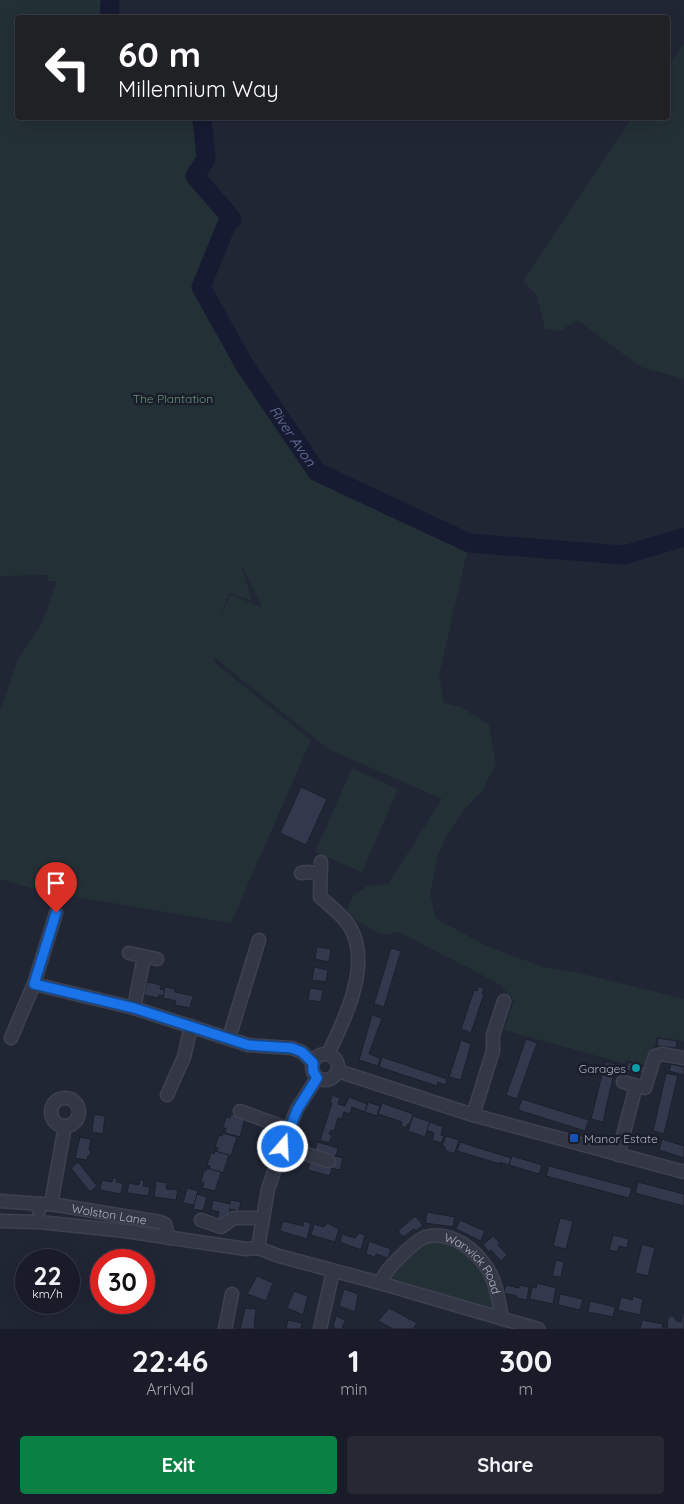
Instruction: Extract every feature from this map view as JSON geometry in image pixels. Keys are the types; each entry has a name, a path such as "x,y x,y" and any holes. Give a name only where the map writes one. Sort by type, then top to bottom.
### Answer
{"street":[{"path":"301,873 320,868 320,896 350,927 354,938 359,968 346,1019 328,1054"},
{"path":"11,1038 36,978 56,913"},
{"path":"228,1038 259,940"},
{"path":"129,953 157,959"},
{"path":"134,1008 144,956"},
{"path":"36,978 248,1045 292,1048 302,1052 313,1063"},
{"path":"473,1115 493,1050 493,1036 504,1001"},
{"path":"167,1095 169,1075 184,1057 191,1026"},
{"path":"328,1054 337,1060 338,1071 331,1080 326,1081 317,1078 313,1071 313,1063 320,1055 328,1054"},
{"path":"618,1155 640,1087 655,1056 662,1054 684,1058"},
{"path":"338,1071 473,1115 684,1172"},
{"path":"258,1248 268,1189 297,1110 317,1078"},
{"path":"623,1082 640,1087"},
{"path":"240,1111 255,1112 289,1129"},
{"path":"39,1222 65,1126"},
{"path":"283,1147 329,1161"},
{"name":"Wolston Lane","path":"0,1201 67,1206 160,1222 166,1224 168,1238"},
{"path":"64,1225 67,1206"},
{"path":"201,1220 222,1227 234,1218 262,1218"},
{"name":"Wolston Lane","path":"0,1221 39,1222 125,1230 168,1238 219,1244 246,1250 258,1248"},
{"name":"Warwick Road","path":"380,1283 388,1269 425,1237 455,1239 467,1246 490,1272 502,1319"},
{"name":"Warwick Road","path":"258,1248 279,1256 538,1329"},
{"path":"320,1329 333,1271"},
{"path":"225,1329 232,1294"}],"green space":[{"name":"The Plantation","path":"0,0 110,0 109,15 15,15 15,120 202,120 205,153 191,176 228,221 201,287 245,366 317,472 469,543 439,676 444,703 461,707 489,725 496,764 482,791 464,810 447,835 438,855 430,894 436,919 489,947 543,967 575,972 684,999 684,1041 657,1037 648,1066 627,1060 626,1064 504,1030 514,1000 499,984 399,932 384,935 353,918 348,912 348,907 354,895 367,886 388,884 442,799 328,749 214,657 214,662 311,740 231,923 41,891 0,879 0,711 18,659 41,625 57,581 48,581 49,575 0,576","holes":["241,564 262,607 230,595 220,617 229,593 252,601"]},
{"path":"684,44 684,379 641,367 577,320 560,331 545,329 537,296 523,281 631,120 670,120 670,63"},
{"path":"352,768 398,789 362,872 315,852"},
{"path":"433,1241 452,1244 464,1250 488,1278 495,1309 388,1277 420,1246"}],"building":[{"path":"301,787 327,799 306,845 280,833"},
{"path":"317,947 331,949 329,962 315,959"},
{"path":"391,948 401,951 384,1007 374,1004"},
{"path":"314,967 328,970 326,982 312,980"},
{"path":"147,982 161,985 160,989 165,990 164,996 159,995 158,998 144,995"},
{"path":"479,986 484,989 482,993 484,994 471,1033 461,1029 474,990 477,991"},
{"path":"165,987 175,989 175,992 193,996 190,1008 175,1005 176,1001 163,998"},
{"path":"310,988 323,990 321,1002 308,1000"},
{"path":"372,1015 382,1018 369,1054 380,1058 378,1066 359,1060"},
{"path":"658,1038 677,1041 676,1048 657,1046"},
{"path":"526,1039 537,1043 517,1099 506,1095"},
{"path":"461,1040 471,1044 461,1080 449,1077"},
{"path":"382,1057 447,1079 445,1085 438,1082 437,1086 379,1067"},
{"path":"605,1062 616,1064 603,1122 591,1119"},
{"name":"Garages","path":"628,1062 645,1067 644,1074 626,1070"},
{"path":"671,1064 684,1067 684,1075 669,1071"},
{"path":"666,1073 678,1076 664,1134 653,1131"},
{"path":"332,1095 340,1098 338,1104 345,1106 349,1097 367,1104 365,1112 352,1107 350,1114 344,1112 342,1119 338,1118 334,1131 331,1130 329,1134 332,1135 329,1143 320,1140 332,1103 330,1102"},
{"path":"522,1099 589,1120 585,1131 518,1110"},
{"path":"368,1102 380,1106 377,1116 365,1112"},
{"path":"382,1103 413,1114 410,1124 405,1128 401,1125 402,1122 378,1114"},
{"path":"94,1114 105,1116 103,1134 92,1132"},
{"path":"231,1114 245,1118 240,1137 225,1133 226,1128 223,1128 226,1117 230,1118"},
{"path":"413,1116 430,1122 425,1137 408,1131"},
{"path":"430,1122 443,1127 441,1135 444,1136 441,1143 432,1140 434,1133 427,1130"},
{"path":"223,1133 237,1137 231,1156 217,1152 218,1148 215,1147 219,1135 222,1136"},
{"path":"446,1136 459,1140 455,1152 446,1151 445,1147 442,1146"},
{"path":"80,1137 91,1139 90,1156 88,1156 87,1160 75,1158"},
{"path":"662,1139 684,1146 684,1158 659,1150"},
{"path":"317,1142 338,1148 336,1156 315,1150"},
{"path":"460,1142 511,1158 509,1165 457,1151"},
{"path":"215,1151 229,1155 223,1173 209,1169 210,1166 207,1165 211,1153 214,1154"},
{"path":"336,1156 343,1158 340,1170 332,1168"},
{"path":"512,1156 542,1165 539,1174 509,1165"},
{"path":"78,1162 97,1186 90,1192 71,1168"},
{"path":"310,1162 332,1168 330,1176 308,1170"},
{"path":"549,1166 632,1188 629,1198 546,1176"},
{"path":"207,1168 221,1172 215,1191 202,1188 204,1183 201,1182 204,1170 206,1171"},
{"path":"113,1178 117,1178 116,1182 123,1183 121,1194 100,1190 102,1180 112,1182"},
{"path":"140,1180 144,1180 143,1186 150,1187 148,1196 127,1193 129,1183 139,1185"},
{"path":"156,1181 167,1183 166,1189 178,1190 176,1200 154,1197"},
{"path":"638,1182 684,1194 684,1206 635,1193"},
{"path":"187,1188 198,1191 194,1205 183,1203"},
{"path":"197,1194 207,1197 203,1211 193,1209"},
{"path":"213,1200 230,1204 231,1200 241,1202 239,1211 230,1209 228,1221 217,1219 219,1212 211,1210"},
{"path":"427,1212 455,1217 453,1227 425,1223"},
{"path":"415,1216 423,1225 416,1231 414,1229 403,1237 398,1231"},
{"path":"560,1218 573,1221 566,1249 553,1246"},
{"path":"460,1220 485,1231 481,1241 456,1229"},
{"path":"283,1221 303,1226 304,1221 311,1223 307,1239 280,1231"},
{"path":"327,1223 339,1229 335,1242 311,1235 314,1224 324,1227"},
{"path":"359,1233 365,1235 361,1250 340,1242 342,1234 355,1238"},
{"path":"613,1235 629,1239 627,1248 619,1246 617,1252 609,1250"},
{"path":"493,1236 507,1255 501,1261 491,1250 489,1252 483,1245"},
{"path":"369,1241 391,1249 388,1258 376,1254 375,1257 366,1254"},
{"path":"642,1244 655,1248 648,1276 635,1273"},
{"path":"556,1260 564,1262 561,1277 552,1276"},
{"path":"257,1276 273,1283 266,1301 247,1294"},
{"path":"537,1283 556,1288 553,1304 530,1299 532,1287 536,1288"},
{"path":"506,1285 519,1288 519,1285 529,1287 527,1300 504,1293"},
{"path":"344,1289 358,1294 355,1312 339,1306"},
{"path":"294,1291 308,1296 303,1315 287,1308"},
{"path":"560,1294 583,1299 580,1310 558,1305"},
{"path":"633,1296 643,1299 640,1315 618,1310 621,1297 632,1300"},
{"path":"590,1301 615,1307 613,1317 588,1312"},
{"path":"245,1308 256,1309 254,1329 240,1329"},
{"path":"389,1308 417,1323 413,1329 393,1329 378,1321"},
{"path":"682,1313 684,1313 684,1329 667,1329 668,1318 674,1316 676,1321 681,1322"},
{"path":"336,1316 345,1320 342,1329 336,1329 333,1326"},
{"path":"288,1320 302,1323 301,1329 286,1329"},
{"path":"642,1320 663,1324 662,1329 640,1329"}],"waterway":[{"name":"River Avon","path":"109,15 110,0"},
{"name":"River Avon","path":"202,120 206,159 195,176 232,219 228,221 201,287 245,366 317,472 469,543 624,555 684,537"}],"place":[{"name":"Garages","path":"636,1068"},
{"name":"Manor Estate","path":"574,1138"}],"route":[{"path":"56,913 34,984 134,1008 248,1045 292,1048 302,1052 313,1063 314,1075 317,1078 297,1110 283,1147"}]}
